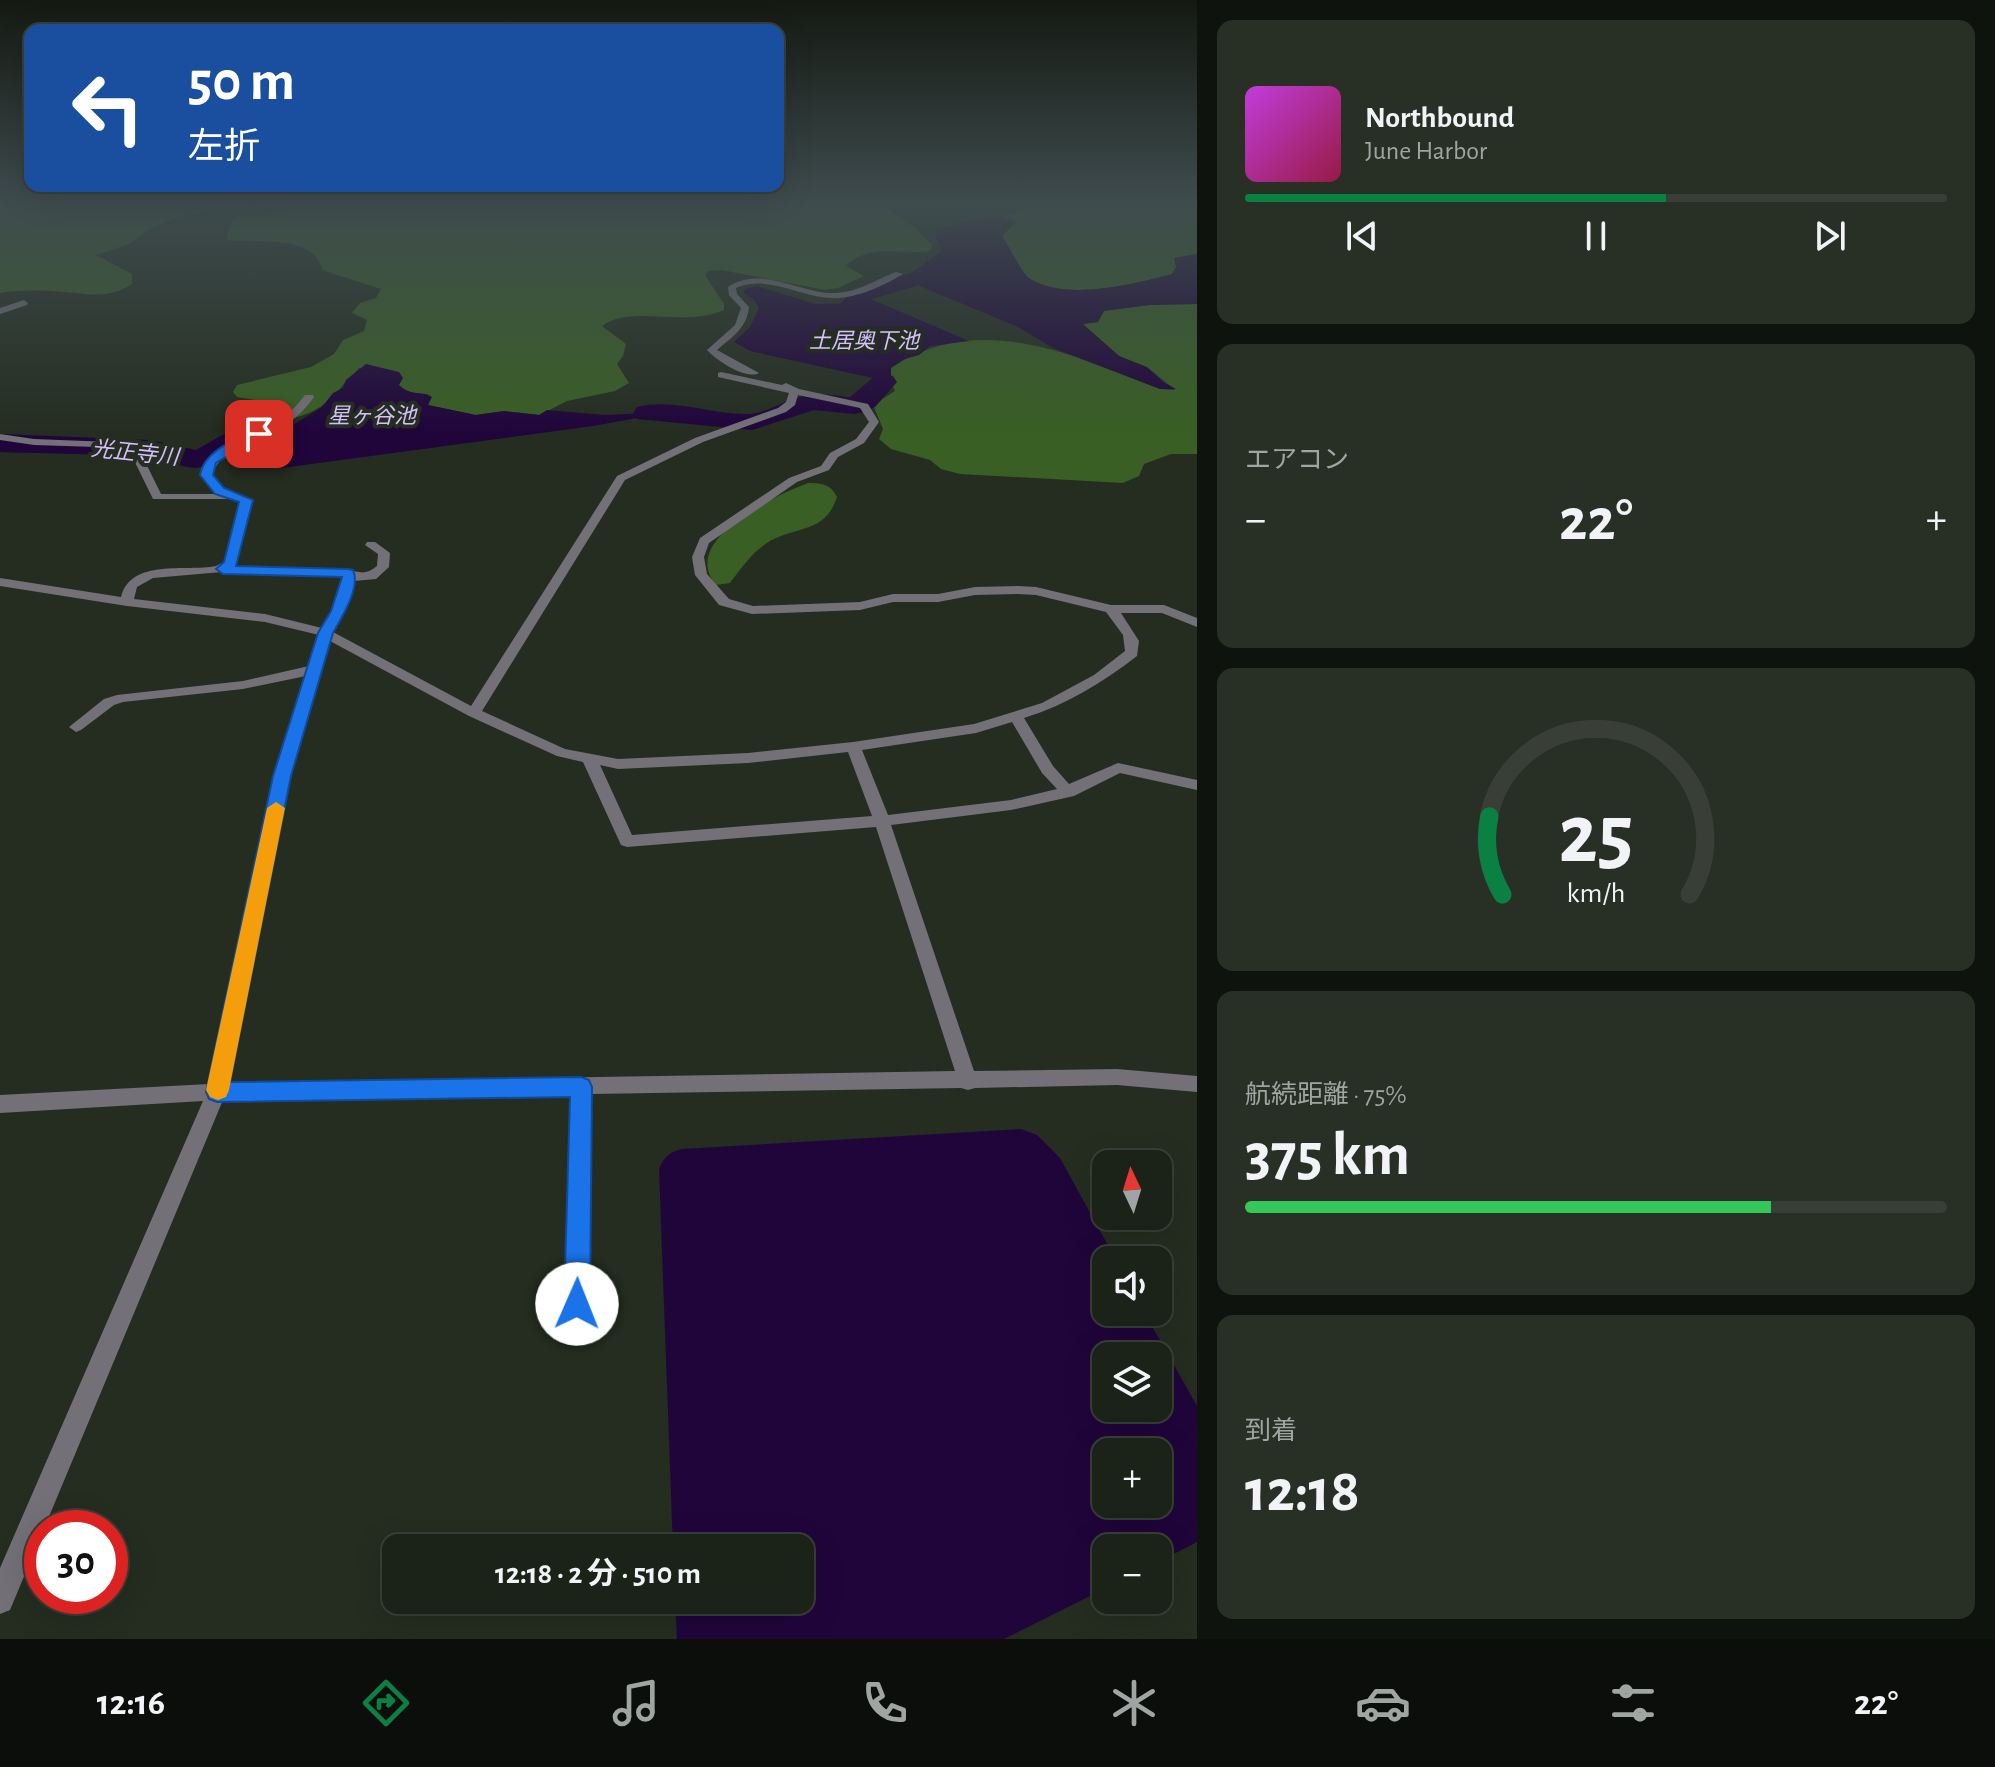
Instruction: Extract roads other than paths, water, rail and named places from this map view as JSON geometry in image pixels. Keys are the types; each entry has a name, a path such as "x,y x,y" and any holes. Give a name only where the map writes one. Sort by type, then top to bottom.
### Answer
{"street":[{"path":"795,390 714,354 714,347 740,327 744,320 745,307 733,295 732,287 758,282 805,293 837,296 889,278"},
{"path":"0,305 21,304 0,311"},
{"path":"721,375 858,404 874,422 860,441 834,455 825,468 793,480 704,541 699,548 698,567 715,595 724,602 752,610 769,610 860,606 893,598 938,598 975,591 1018,590 1036,591 1111,609 1164,609 1197,623"},
{"path":"474,713 621,478 699,440 782,410 791,403 795,390"},
{"path":"231,497 219,491 206,475 211,461 242,440 275,427 300,410 309,397"},
{"path":"0,437 34,442 132,445 157,497 244,499 246,503 230,564 223,569"},
{"path":"349,577 372,576 383,567 384,553 371,545"},
{"path":"127,602 132,585 141,578 223,569 348,573 349,577"},
{"path":"0,1600 217,1092 282,776 326,633 338,611 349,577"},
{"path":"0,582 127,602 265,618 326,633 474,713 542,745 618,764 853,747 976,728 1017,718 1071,694 1132,653 1135,646 1111,609"},
{"path":"76,727 109,702 122,698 213,689 289,677 315,669"},
{"path":"1017,718 1047,769 1068,792"},
{"path":"853,747 882,821 968,1082"},
{"path":"589,759 627,841 882,821 1026,802 1068,792 1118,768 1197,785"},
{"path":"0,1104 217,1092 968,1082 1117,1077 1197,1084"},
{"path":"577,1304 581,1087"}],"water":[{"path":"1030,278 1061,289 1080,290 1154,278 1197,278 1197,304 1149,305 1104,311 1098,322 1083,324 1119,356 1147,367 1176,389 1160,389 1053,348 1018,327 903,279"},
{"name":"土居奥下池","path":"757,286 815,304 862,303 871,299 969,341 930,346 919,355 905,359 891,368 891,382 750,351 734,342 750,327 759,308 744,293 745,289"},
{"name":"星ヶ谷池","path":"366,364 399,372 403,378 399,385 408,391 432,397 428,405 476,415 504,411 539,415 547,410 605,415 647,413 643,417 593,426 282,468 263,463 269,440 322,407 333,393 343,388 346,380"},
{"path":"1021,1129 1037,1135 1060,1158 1092,1216 1092,1230 1100,1230 1108,1246 1092,1246 1092,1326 1152,1326 1161,1342 1092,1342 1092,1422 1172,1422 1172,1362 1197,1406 1197,1542 1172,1555 1172,1534 1092,1534 1092,1595 1004,1639 677,1639 676,1614 814,1614 814,1534 672,1534 659,1169 674,1152 682,1149"}],"waterway":[{"path":"852,304 861,295 908,281"},
{"path":"752,422 812,402 854,406 865,401 884,382"},
{"path":"647,413 695,414 712,420 743,421"},
{"name":"光正寺川","path":"0,443 150,449 196,459 265,429"}]}
